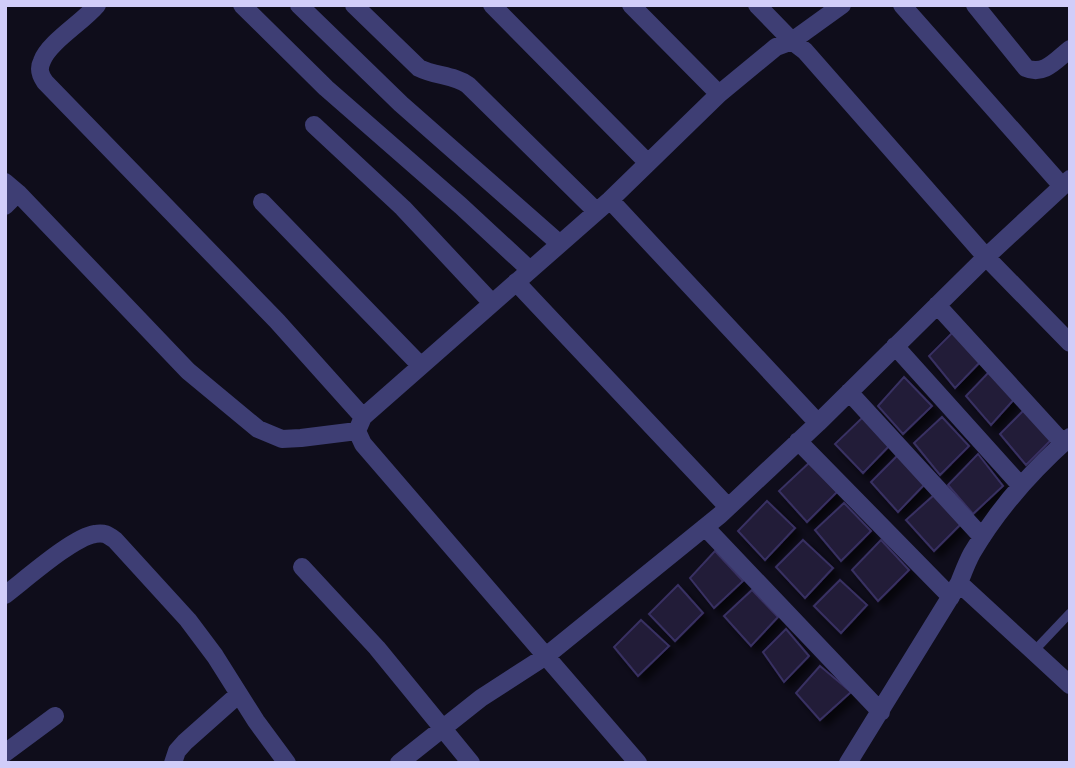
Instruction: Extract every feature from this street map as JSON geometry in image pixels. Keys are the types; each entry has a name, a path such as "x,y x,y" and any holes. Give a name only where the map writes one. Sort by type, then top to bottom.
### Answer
{"street":[{"path":"97,5 50,48 41,61 40,75 277,321 360,424 363,444 638,763"},
{"path":"242,5 326,88 530,270"},
{"path":"299,5 401,104 560,244"},
{"path":"354,5 419,68 468,85 603,206 818,423"},
{"path":"492,5 648,163"},
{"path":"631,5 719,94"},
{"path":"757,5 805,51 986,257 1070,343"},
{"path":"9,194 188,371 258,429 282,439 301,438 360,424 421,366 603,206 719,94 776,47 792,41 842,5"},
{"path":"399,763 481,698 546,656 728,507 1066,183 902,5"},
{"path":"975,5 1026,68 1034,72 1043,70 1070,49"},
{"path":"314,125 403,208 492,303"},
{"path":"262,202 421,366"},
{"path":"516,282 728,507"},
{"path":"848,763 955,590 982,537 1021,486 1066,440 937,305"},
{"path":"895,346 1021,486"},
{"path":"849,392 982,537"},
{"path":"799,441 955,590 1034,651 1070,685"},
{"path":"705,527 881,712"},
{"path":"5,595 79,540 94,534 106,534 115,540 188,620 287,763"},
{"path":"302,567 377,648 471,763"},
{"path":"173,763 177,751 185,742 239,694"},
{"path":"5,753 55,716"}],"lane":[{"path":"1034,651 1070,613"}],"building":[{"path":"954,331 985,357 955,388 929,356"},
{"path":"991,370 1017,396 991,425 966,396"},
{"path":"904,377 932,406 903,434 878,406"},
{"path":"1025,409 1053,438 1026,465 1000,434"},
{"path":"863,417 892,443 863,473 835,444"},
{"path":"942,417 969,446 940,475 914,443"},
{"path":"978,454 1003,486 973,514 948,485"},
{"path":"898,455 925,484 898,512 871,482"},
{"path":"810,462 837,492 807,522 779,491"},
{"path":"934,495 962,523 934,551 906,520"},
{"path":"767,501 795,528 765,560 738,531"},
{"path":"844,503 871,531 841,561 815,530"},
{"path":"803,540 833,568 805,598 776,567"},
{"path":"881,540 909,570 878,601 852,570"},
{"path":"715,551 743,581 714,608 690,578"},
{"path":"840,580 867,605 841,633 814,606"},
{"path":"678,585 703,613 675,641 649,614"},
{"path":"752,590 778,617 751,646 724,616"},
{"path":"641,620 669,646 638,676 614,647"},
{"path":"786,629 809,656 784,682 763,652"},
{"path":"820,666 851,692 820,720 796,693"}]}
